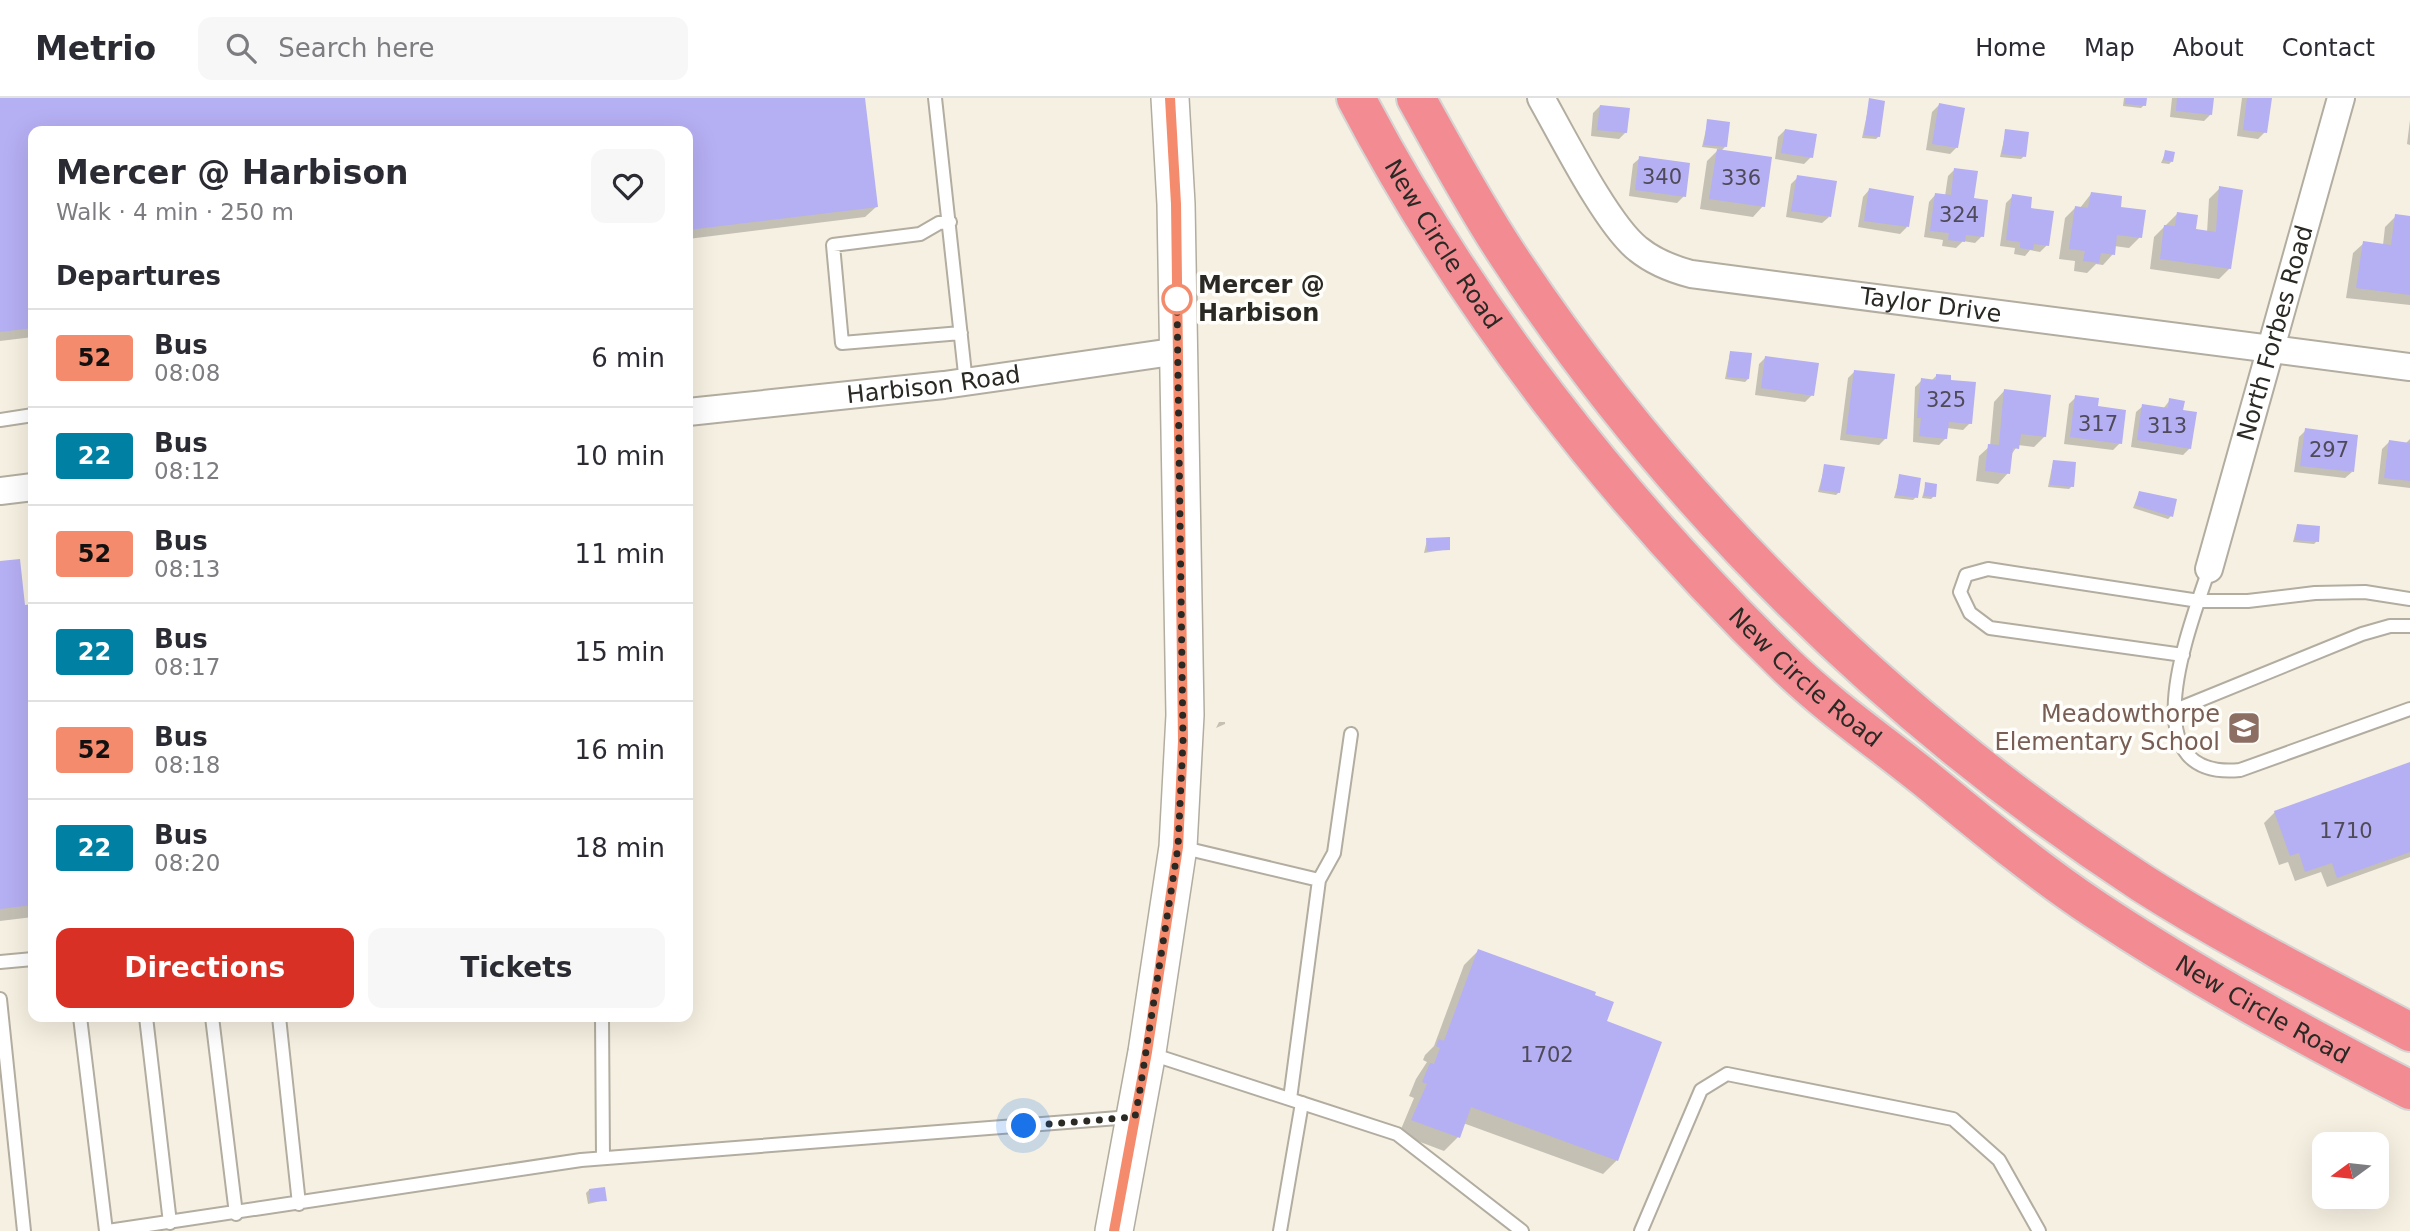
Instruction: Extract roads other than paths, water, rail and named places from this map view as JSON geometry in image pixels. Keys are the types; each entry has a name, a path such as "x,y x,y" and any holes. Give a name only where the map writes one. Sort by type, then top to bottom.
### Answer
{"highway":[{"name":"New Circle Road","path":"1356,98 1400,179 1505,338 1564,418 1693,571 1791,670 2016,852 2092,908 2278,1022 2410,1090"},
{"name":"New Circle Road","path":"1416,98 1507,254 1576,352 1656,451 1738,545 1838,644 1929,726 2142,883 2410,1032"}],"street":[{"path":"1114,1231 1147,1052 1178,847 1185,695 1176,204 1170,98"},
{"name":"Taylor Drive","path":"1541,98 1616,224 1636,248 1668,267 1692,274 2410,366"},
{"name":"North Forbes Road","path":"2208,569 2272,349 2340,98"},
{"name":"Harbison Road","path":"693,411 966,383 1179,351"},
{"path":"0,491 28,488"}],"lane":[{"path":"935,98 966,383"},
{"path":"950,222 939,223 920,234 833,245 842,343 961,333"},
{"path":"0,420 28,416"},
{"path":"2183,655 1990,628 1970,613 1959,592 1966,575 1988,569 2199,601 2248,601 2315,593 2365,592 2410,599"},
{"path":"2208,569 2183,655 2173,710 2175,730 2184,751 2200,764 2220,772 2240,770 2410,709"},
{"path":"2173,710 2362,634 2390,626 2410,626"},
{"path":"1279,1231 1296,1101 1319,880 1334,853 1351,734"},
{"path":"1178,847 1319,880"},
{"path":"0,962 28,959"},
{"path":"0,999 24,1231"},
{"path":"81,1022 107,1231 603,1158 1135,1117"},
{"path":"147,1022 170,1223"},
{"path":"213,1022 236,1214"},
{"path":"280,1022 299,1204"},
{"path":"602,1022 603,1158"},
{"path":"1147,1052 1397,1134 1522,1231"},
{"path":"1641,1231 1701,1090 1727,1074 1953,1119 1999,1160 2039,1231"}],"place":[{"name":"Mercer @ Harbison","path":"1177,299"},
{"name":"Meadowthorpe Elementary School","path":"2244,728"}]}
